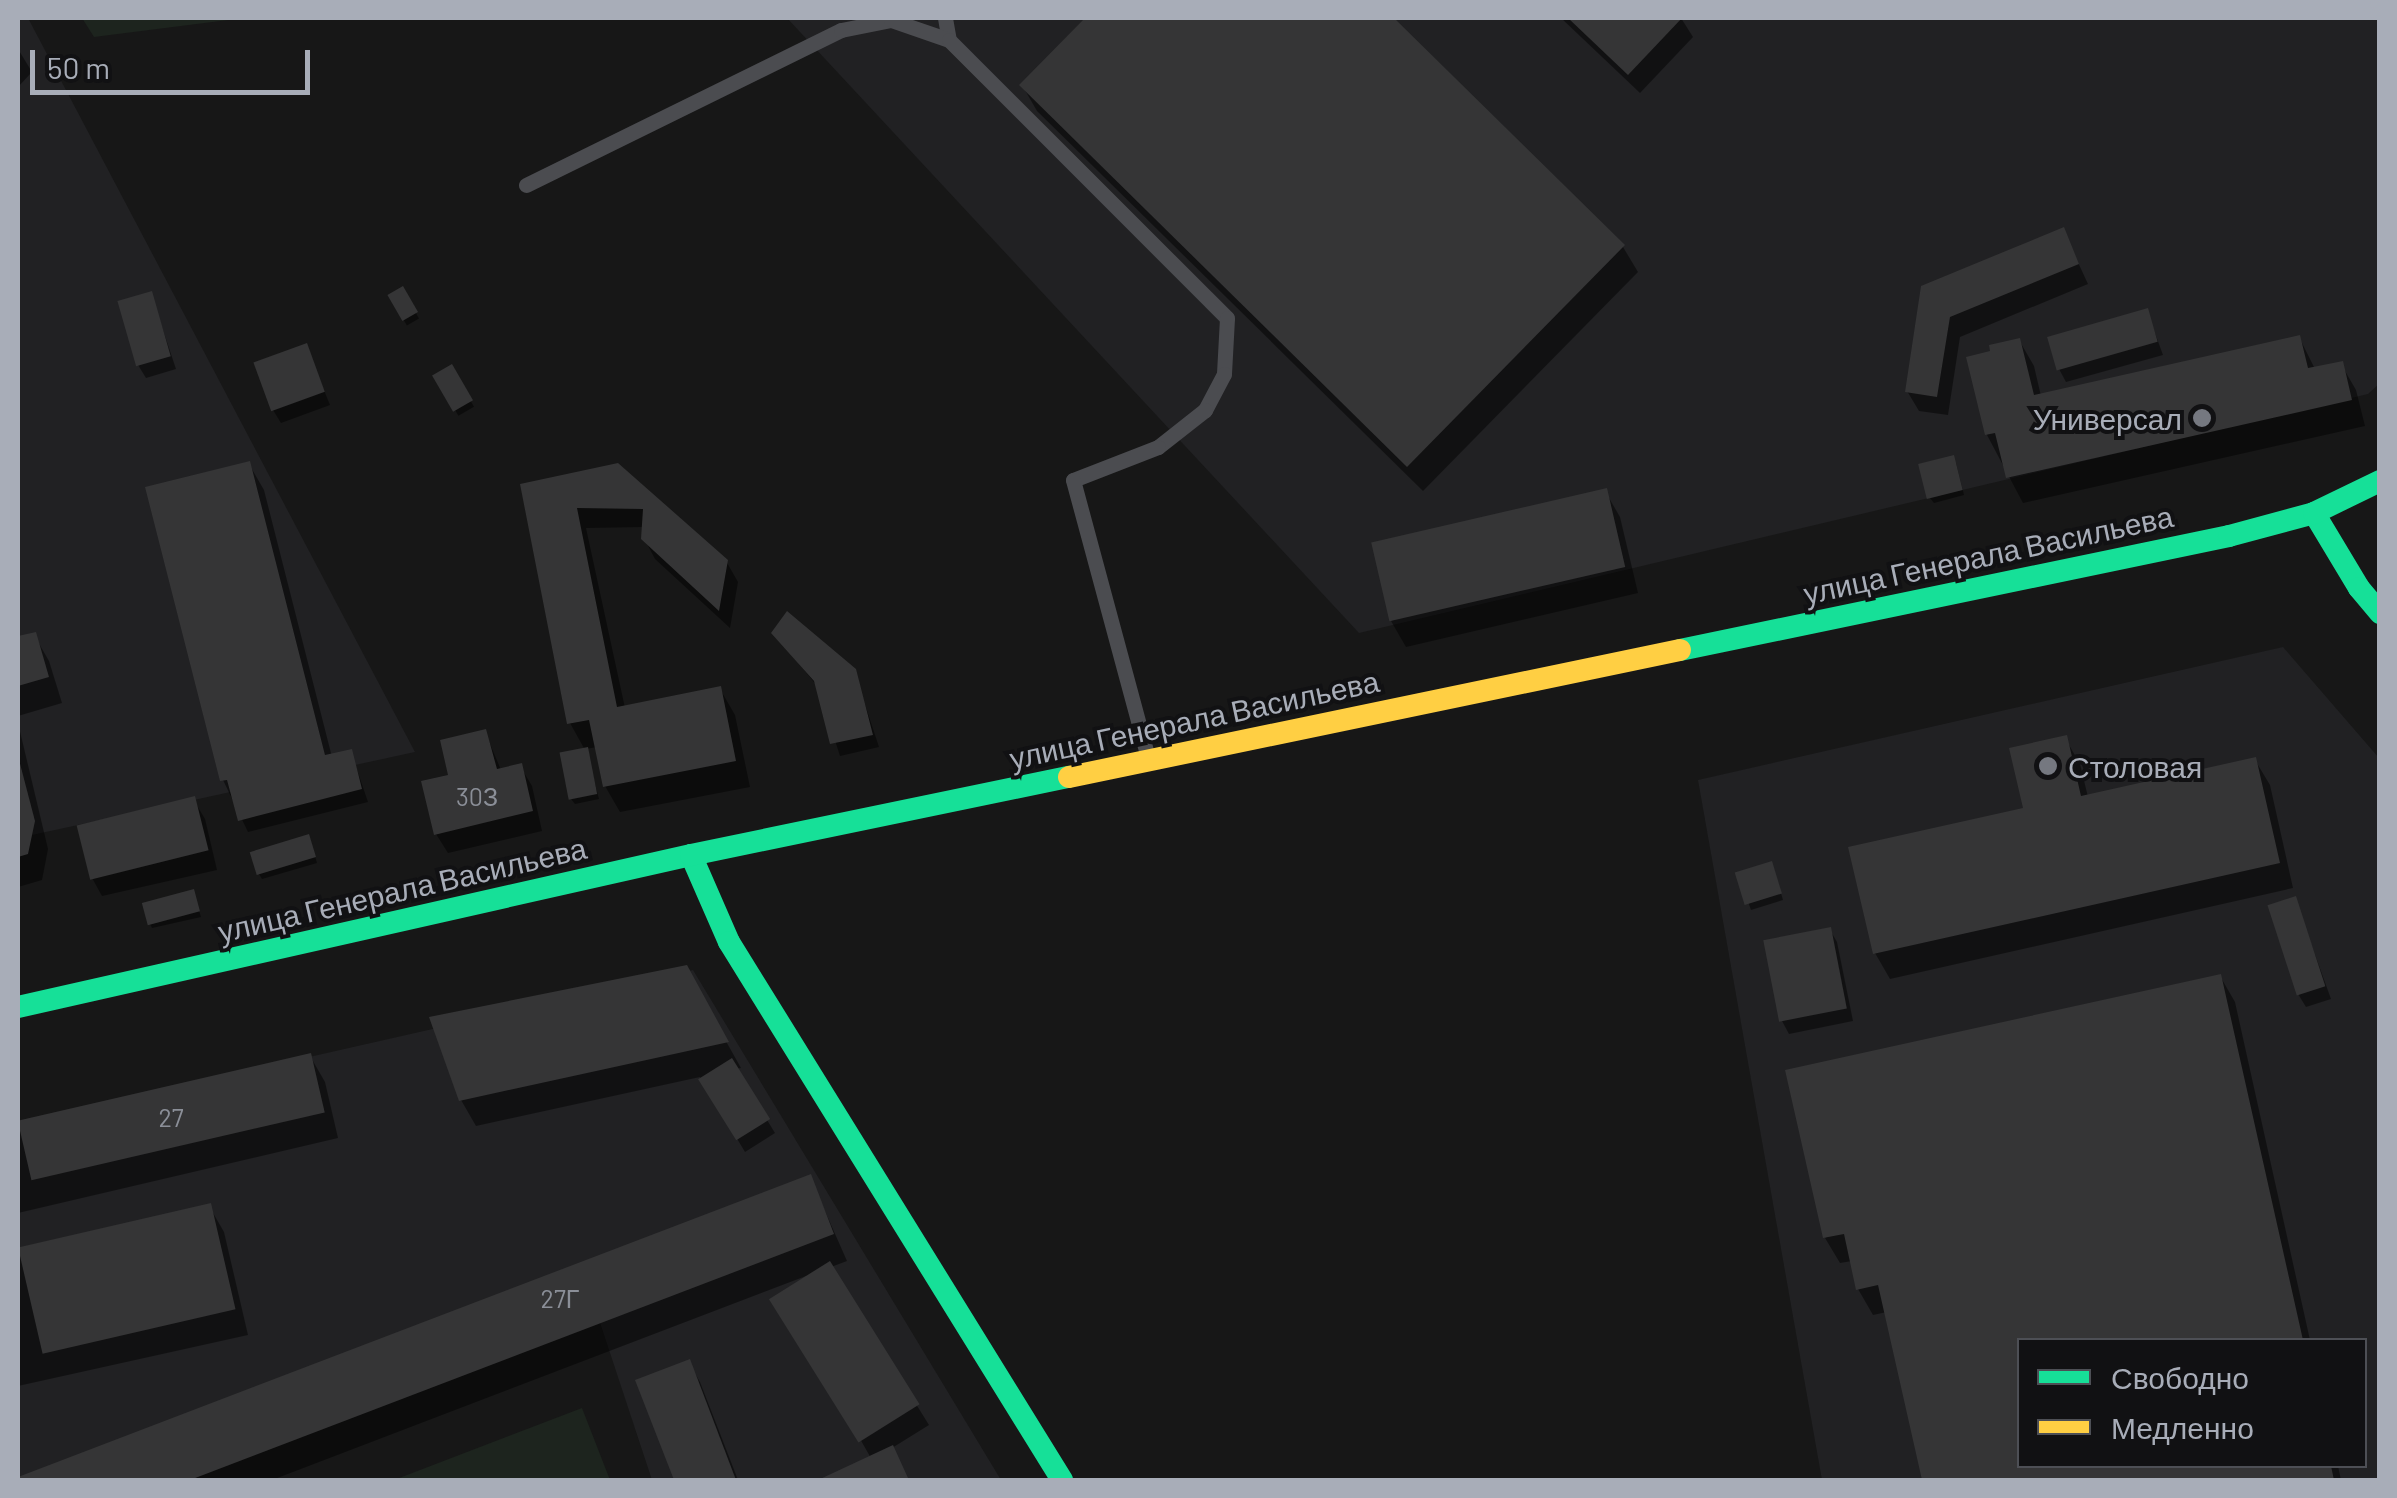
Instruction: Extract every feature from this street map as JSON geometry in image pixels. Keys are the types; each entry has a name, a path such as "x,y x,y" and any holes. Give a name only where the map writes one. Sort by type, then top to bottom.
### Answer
{"main road":[{"name":"улица Генерала Васильева","path":"18,1007 691,855 2229,536 2314,513 2380,481"},
{"path":"2314,513 2359,588 2380,613"},
{"path":"691,855 730,942 1062,1480"}],"lane":[{"path":"945,18 949,40"},
{"path":"526,186 841,30 891,20 949,40 1227,318 1224,374 1205,410 1158,447 1073,480 1148,760"}],"shaded area":[{"path":"18,18 28,18 415,752 18,838"},
{"path":"82,18 244,18 94,37"},
{"path":"787,18 2379,18 2379,384 2368,394 1359,633"},
{"path":"2283,647 2379,758 2379,1480 1822,1480 1698,780"},
{"path":"693,970 1001,1480 652,1480 581,1265 29,1480 18,1480 18,1123"},
{"path":"582,1408 610,1480 394,1480"}],"building":[{"path":"1085,18 1394,18 1625,245 1407,467 1019,85"},
{"path":"1568,18 1682,18 1628,75"},
{"path":"2064,227 2079,264 1950,317 1937,397 1905,392 1921,286"},
{"path":"403,286 418,312 402,321 387,295"},
{"path":"152,291 171,356 136,366 117,301"},
{"path":"2148,308 2158,342 2057,371 2047,337"},
{"path":"2300,335 2308,368 2343,361 2352,400 2006,478 1995,433 1985,435 1966,357 1990,351 1989,345 2020,338 2034,395"},
{"path":"307,343 325,392 271,411 253,362"},
{"path":"452,364 473,400 453,412 432,376"},
{"path":"1954,455 1963,490 1927,499 1918,464"},
{"path":"250,461 325,755 352,749 362,789 238,821 227,780 220,781 145,487"},
{"path":"618,463 728,560 719,611 641,539 643,509 577,508 617,707 721,686 736,761 603,787 589,720 567,724 520,484"},
{"path":"1607,488 1625,567 1389,621 1371,542"},
{"path":"787,611 856,669 873,735 830,744 814,681 771,633"},
{"path":"36,632 49,677 18,686 18,636"},
{"path":"486,729 497,769 522,763 533,811 434,835 421,781 448,775 440,740"},
{"path":"2067,735 2081,796 2256,757 2280,863 1873,954 1848,847 2023,808 2009,748"},
{"path":"588,747 597,794 569,800 560,753"},
{"path":"18,756 35,821 28,854 18,857"},
{"path":"195,796 209,850 90,880 77,826"},
{"path":"309,834 316,857 257,875 250,852"},
{"path":"1772,861 1782,894 1745,905 1735,872"},
{"path":"194,889 200,911 148,925 142,903"},
{"path":"2296,896 2325,986 2297,996 2267,905"},
{"path":"1831,927 1847,1008 1779,1022 1763,940"},
{"path":"687,965 729,1042 459,1101 429,1017"},
{"path":"2221,974 2303,1338 2017,1338 2017,1468 2331,1468 2334,1480 1922,1480 1878,1285 1856,1290 1844,1234 1823,1238 1785,1070"},
{"path":"311,1053 325,1112 31,1180 18,1121"},
{"path":"732,1058 770,1119 736,1140 698,1079"},
{"path":"811,1174 834,1234 190,1480 18,1480 18,1477"},
{"path":"211,1203 236,1309 43,1354 18,1248"},
{"path":"830,1261 920,1404 858,1442 769,1299"},
{"path":"690,1359 736,1480 674,1480 635,1380"},
{"path":"893,1445 908,1478 818,1480"}],"traffic: fast":[{"path":"1680,650 2229,536 2314,513 2380,481"},
{"path":"2314,513 2359,588 2380,613"},
{"path":"18,1007 691,855 1069,777"},
{"path":"691,855 729,942 1062,1480"}],"traffic: slow":[{"path":"1069,777 1680,650"}],"place":[{"name":"Универсал","path":"2202,418"},
{"name":"Столовая","path":"2048,766"}]}
